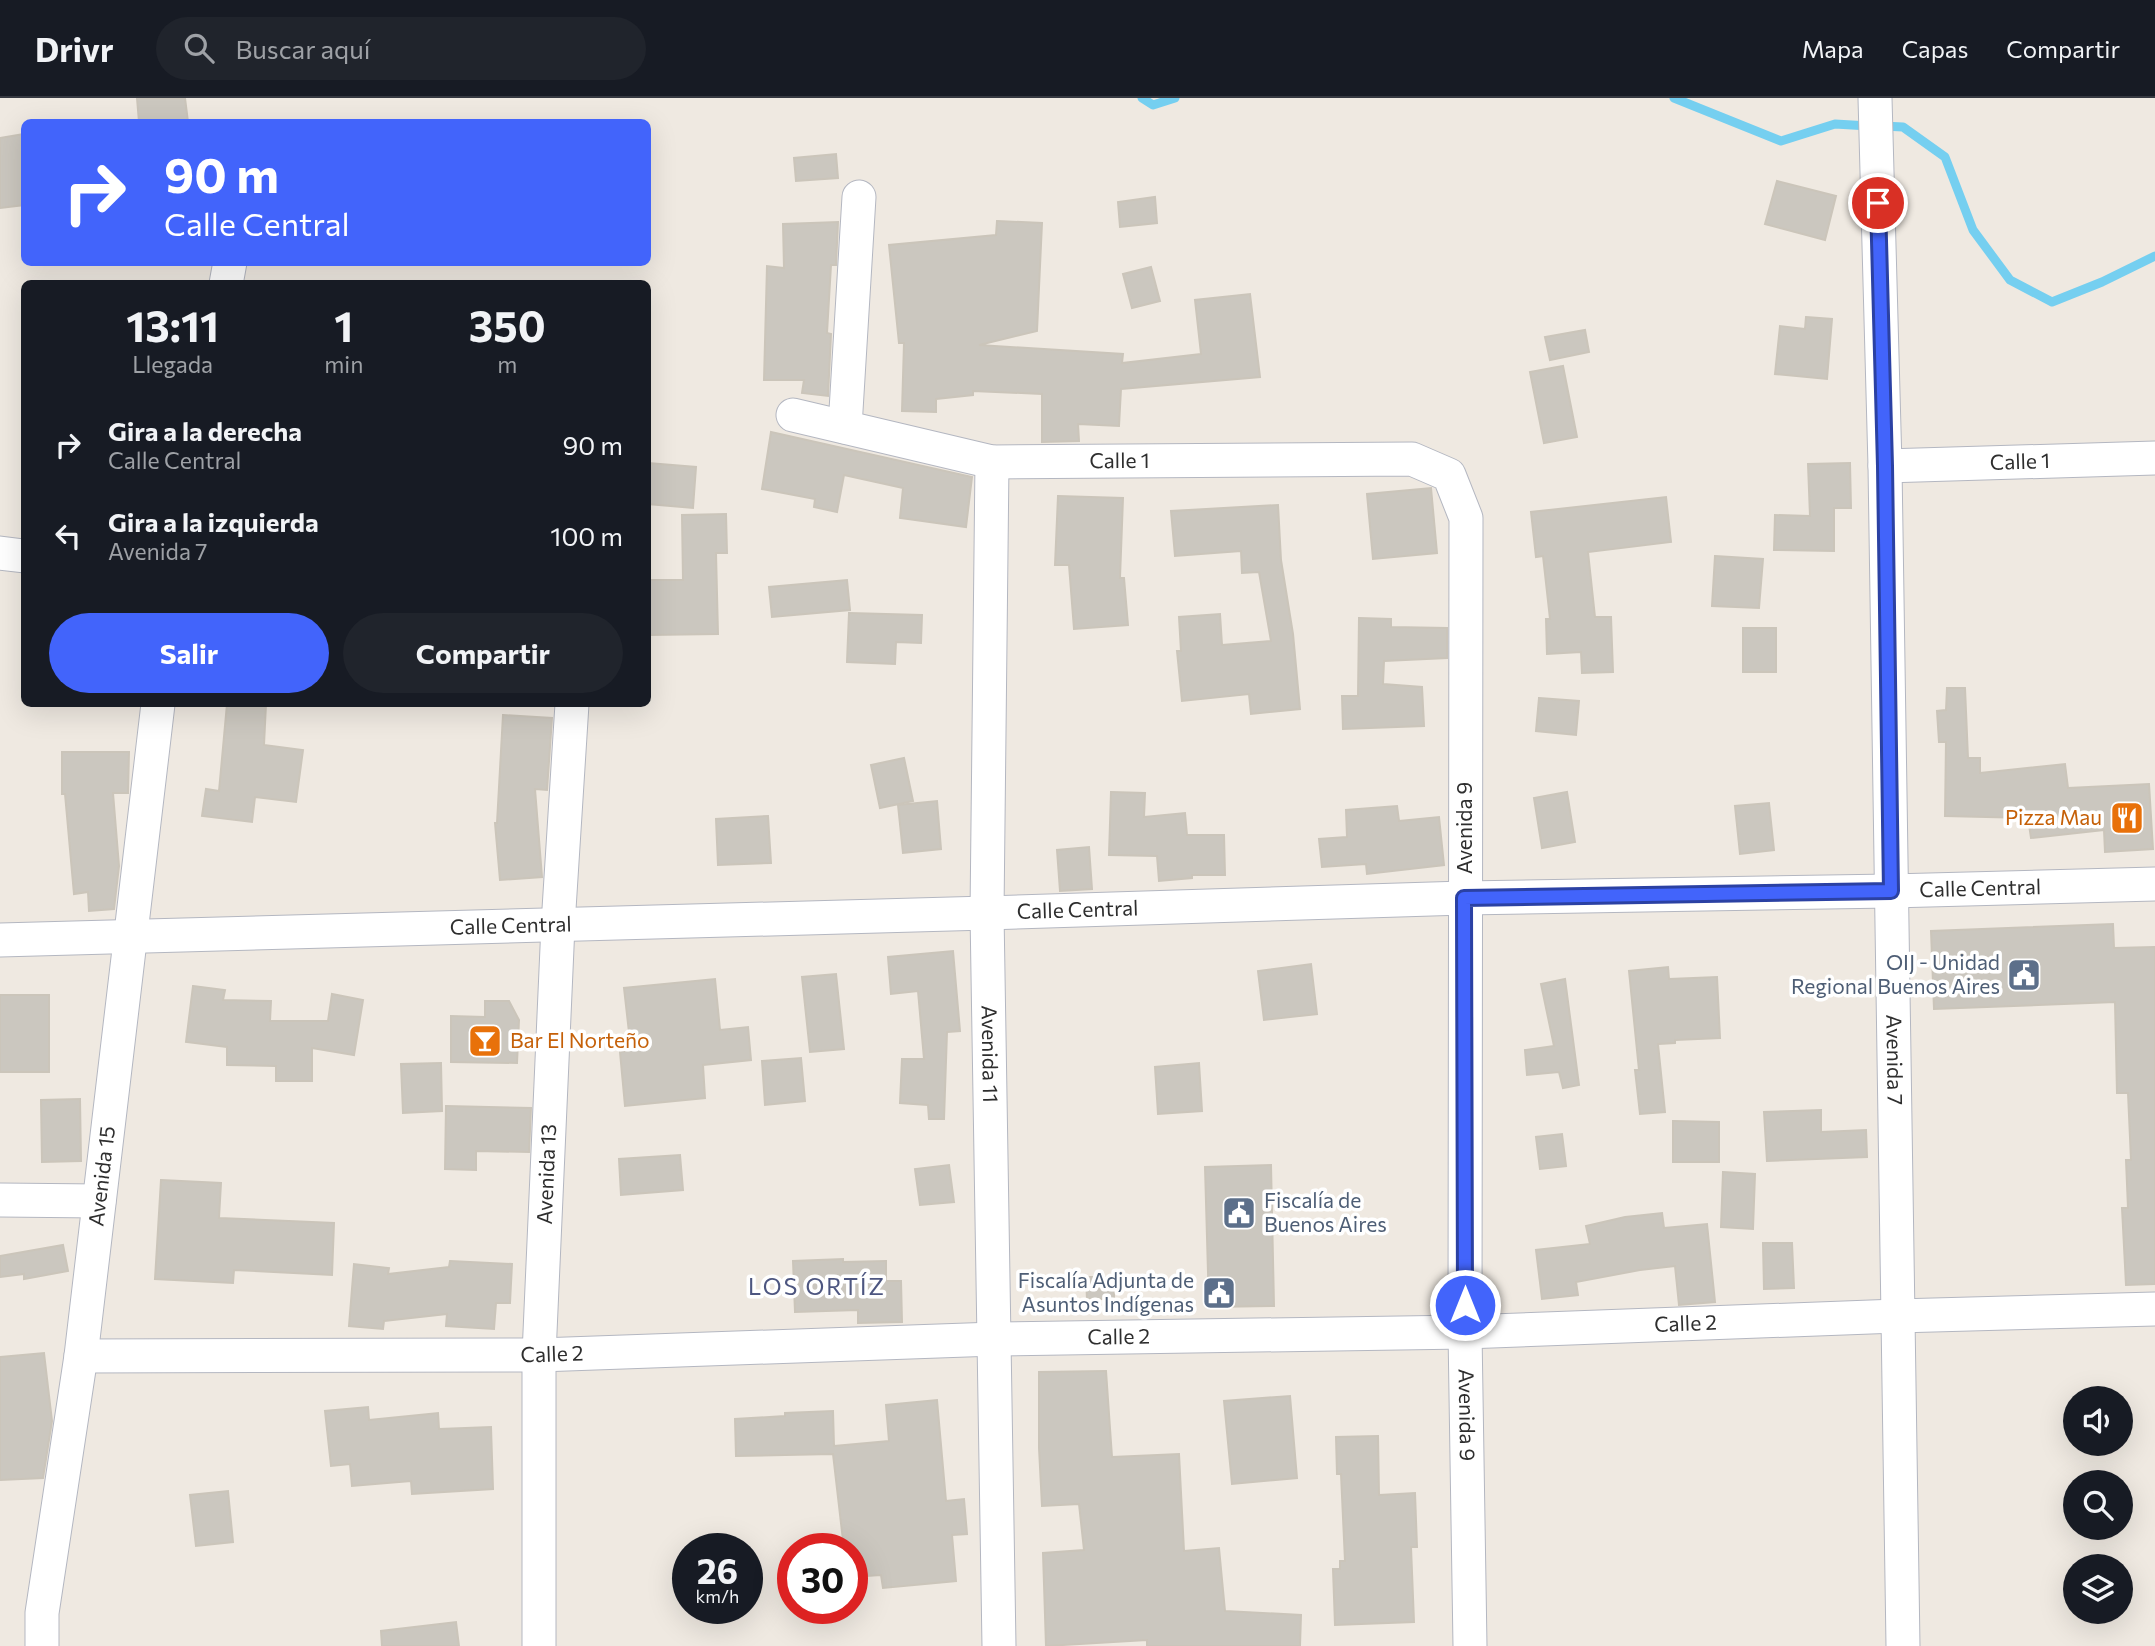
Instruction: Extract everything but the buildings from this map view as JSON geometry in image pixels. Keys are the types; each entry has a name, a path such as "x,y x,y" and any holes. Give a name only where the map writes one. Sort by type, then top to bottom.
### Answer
{"street":[{"name":"Avenida 7","path":"1875,98 1885,466 1903,1646"},
{"path":"845,427 859,197"},
{"name":"Calle 1","path":"793,415 992,462 1412,459 1449,475"},
{"name":"Calle 1","path":"1885,466 2155,458"},
{"name":"Avenida 11","path":"992,462 987,914 999,1646"},
{"name":"Avenida 9","path":"1449,475 1466,518 1465,1332 1470,1646"},
{"path":"0,553 21,556"},
{"name":"Avenida 15","path":"42,1646 42,1613 81,1356 158,707"},
{"name":"Avenida 13","path":"539,1646 539,1355 558,925 572,707"},
{"name":"Calle Central","path":"0,940 987,914 1464,898 2155,884"},
{"path":"0,1200 99,1201"},
{"name":"Calle 2","path":"81,1356 539,1355 995,1339 1465,1332 1898,1315 2155,1309"}],"waterway":[{"path":"1142,98 1153,105 1175,98"},
{"path":"1674,98 1781,141 1835,124 1869,126"},
{"path":"1883,126 1903,127 1945,157 1973,230 2010,280 2052,302 2102,282 2155,256"}],"place":[{"name":"Pizza Mau","path":"2127,818"},
{"name":"OIJ - Unidad Regional Buenos Aires","path":"2024,975"},
{"name":"Bar El Norteño","path":"485,1041"},
{"name":"Fiscalía de Buenos Aires","path":"1239,1213"},
{"name":"Fiscalía Adjunta de Asuntos Indígenas","path":"1219,1293"}],"district":[{"name":"LOS ORTÍZ","path":"817,1287"}],"route":[{"path":"1465,1305 1464,898 1891,891 1878,203"}]}
